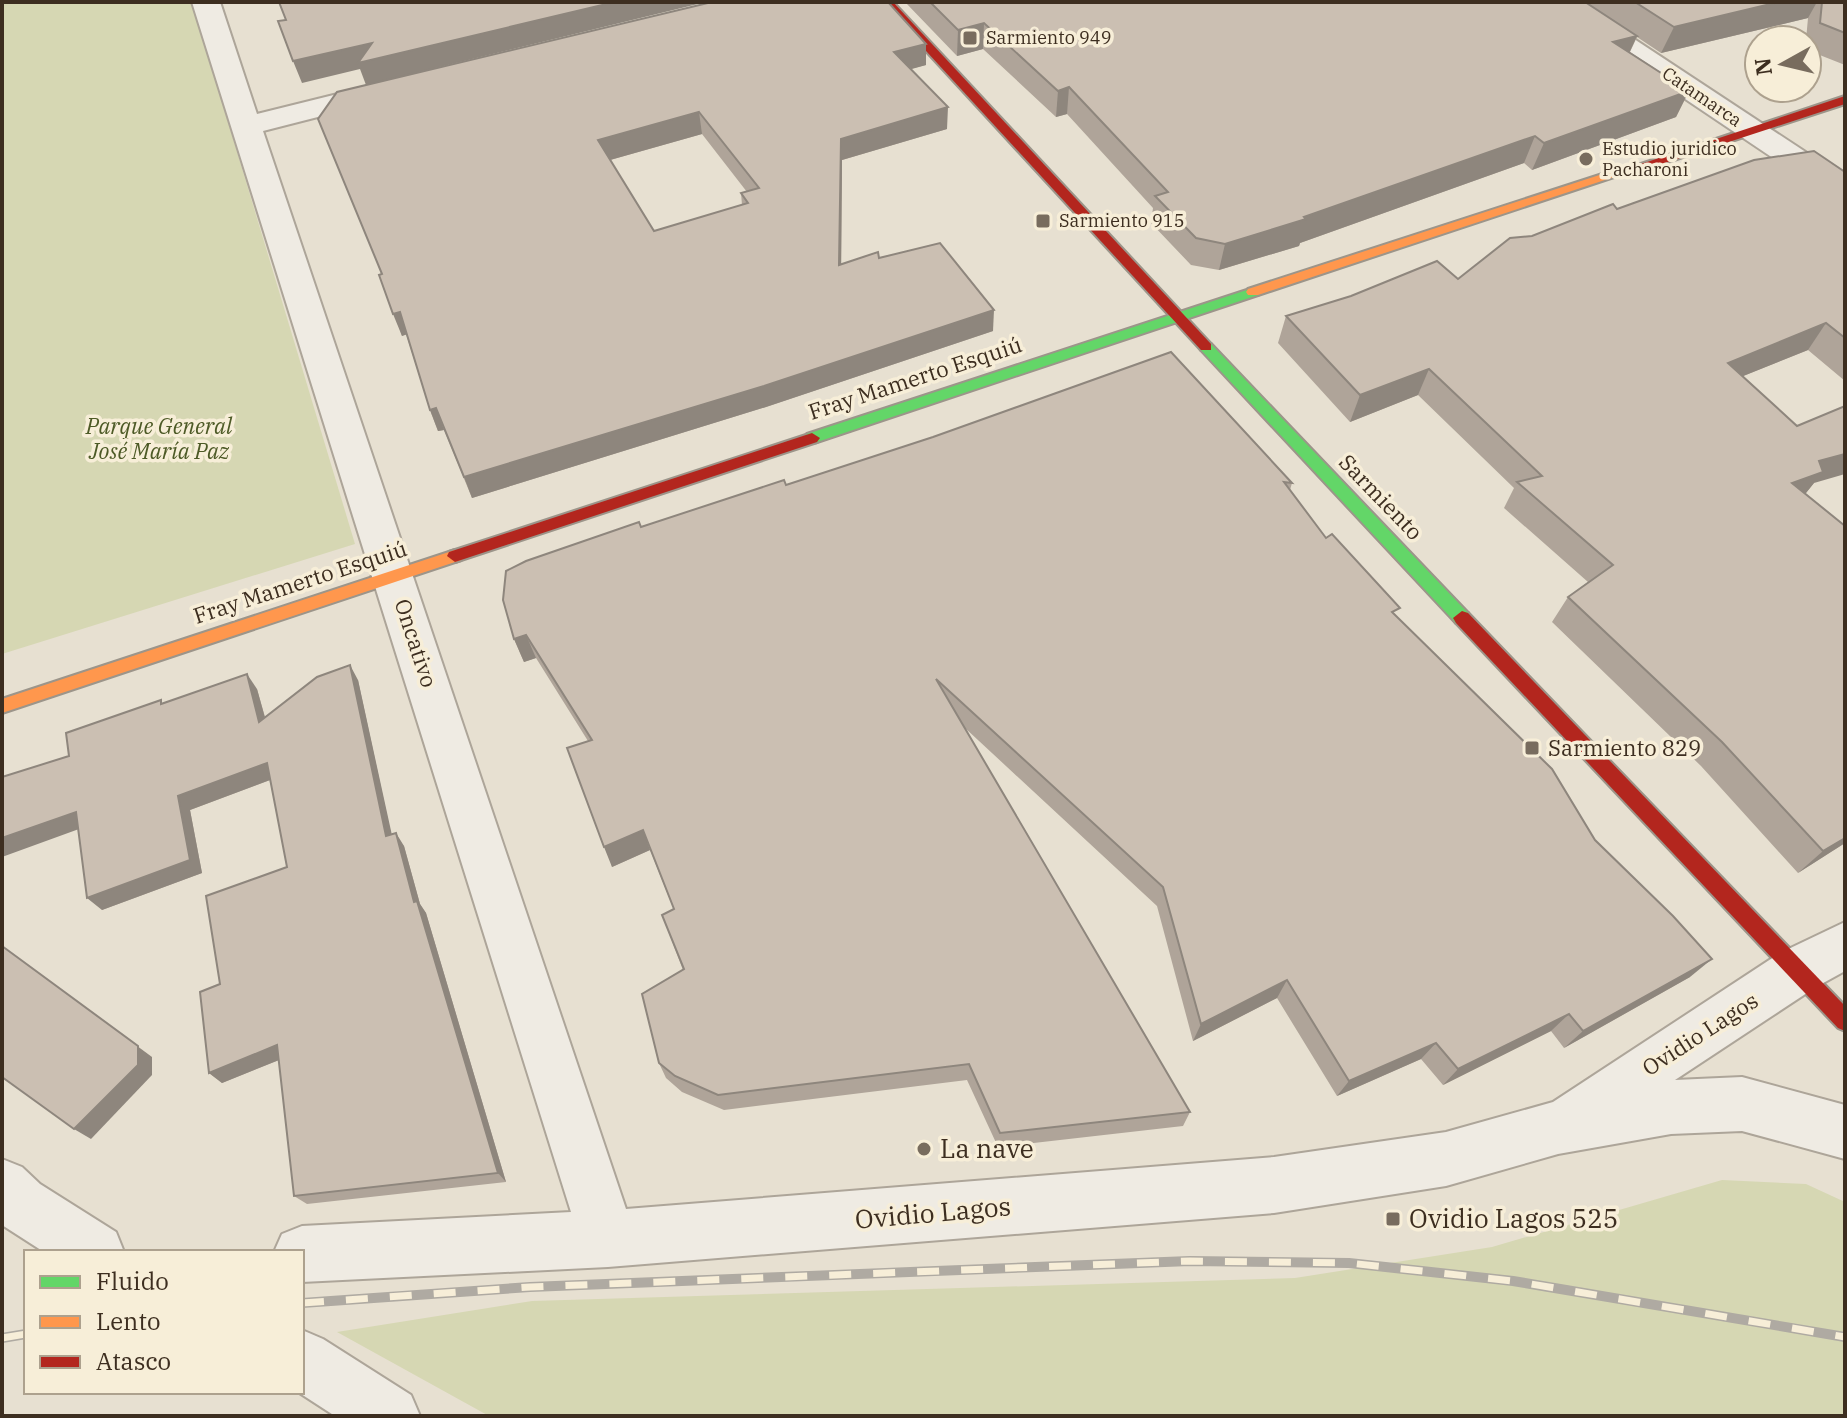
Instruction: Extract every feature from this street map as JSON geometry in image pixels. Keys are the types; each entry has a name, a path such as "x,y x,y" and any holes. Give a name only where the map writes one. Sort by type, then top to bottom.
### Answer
{"street":[{"name":"Oncativo","path":"206,2 608,1239"},
{"name":"Sarmiento","path":"887,2 1177,317 1845,1021"},
{"name":"Catamarca","path":"1560,2 1845,192"},
{"path":"245,126 414,84"},
{"name":"Fray Mamerto Esquiú","path":"2,706 1177,317 1845,100"},
{"name":"Ovidio Lagos","path":"1558,1127 1798,970 1845,945"},
{"name":"Ovidio Lagos","path":"304,1254 608,1239 1274,1185 1446,1159 1558,1127 1671,1107 1742,1104 1845,1132"},
{"path":"2,1187 20,1204 93,1250"},
{"path":"304,1361 390,1416"}],"green space":[{"name":"Parque General José María Paz","path":"2,2 192,2 355,544 2,654"},
{"path":"1722,1180 1806,1184 1845,1202 1845,1416 489,1416 337,1332 532,1301 1295,1278 1492,1247"}],"building":[{"path":"279,2 615,2 358,63 372,43 293,61 278,21 286,20"},
{"path":"712,2 888,2 926,44 894,52 948,107 841,139 839,265 878,252 879,258 940,243 994,310 764,386 464,477 436,408 430,410 400,312 393,314 379,275 382,274 318,119 337,92","holes":["699,112 759,188 741,193 748,203 654,231 598,140"]},
{"path":"930,2 1585,2 1637,36 1613,42 1689,91 1544,143 1535,136 1304,217 1306,219 1225,244 1196,238 1155,196 1168,192 1069,87 1058,91 984,23 958,30"},
{"path":"1635,2 1779,2 1674,27"},
{"path":"1822,2 1845,2 1845,33 1820,23"},
{"path":"1814,151 1845,172 1845,338 1826,323 1728,363 1797,426 1845,406 1845,454 1819,461 1823,472 1792,483 1845,526 1845,838 1823,851 1722,742 1568,597 1613,565 1517,482 1542,476 1429,369 1360,395 1286,316 1351,296 1437,261 1458,279 1510,238 1532,236 1613,204 1617,209 1754,160"},
{"path":"1171,352 1292,483 1284,482 1326,538 1332,534 1400,608 1392,612 1552,769 1595,840 1712,959 1583,1031 1569,1014 1458,1069 1436,1043 1349,1081 1287,980 1201,1024 1163,887 936,679 1190,1112 1000,1133 969,1064 718,1095 675,1076 659,1063 642,994 684,969 662,915 674,909 643,830 604,847 567,748 592,740 526,635 514,639 503,600 506,571 526,561 639,522 641,527 784,480 786,485 933,437"},
{"path":"350,665 386,836 396,833 414,902 417,901 498,1173 294,1196 277,1045 209,1073 200,992 220,984 206,896 287,867 267,763 178,796 190,860 87,898 76,812 2,838 2,777 69,756 66,733 247,674 259,722 317,677"},
{"path":"2,946 138,1046 138,1065 74,1129 2,1077"}],"railway":[{"path":"304,1303 530,1287 1190,1261 1349,1263 1513,1281 1845,1337"},
{"path":"2,1338 24,1334"}],"traffic: fast":[{"path":"812,438 1253,292"},
{"path":"1206,347 1462,618"}],"traffic: slow":[{"path":"1253,292 1626,171"},
{"path":"2,706 455,556"}],"traffic: jam":[{"path":"887,2 1206,347"},
{"path":"1626,171 1845,100"},
{"path":"455,556 812,438"},
{"path":"1462,618 1845,1021"}],"place":[{"name":"Sarmiento 949","path":"970,38"},
{"name":"Estudio juridico Pacharoni","path":"1586,159"},
{"name":"Sarmiento 915","path":"1043,221"},
{"name":"Sarmiento 829","path":"1532,748"},
{"name":"La nave","path":"924,1149"},
{"name":"Ovidio Lagos 525","path":"1393,1219"}]}
